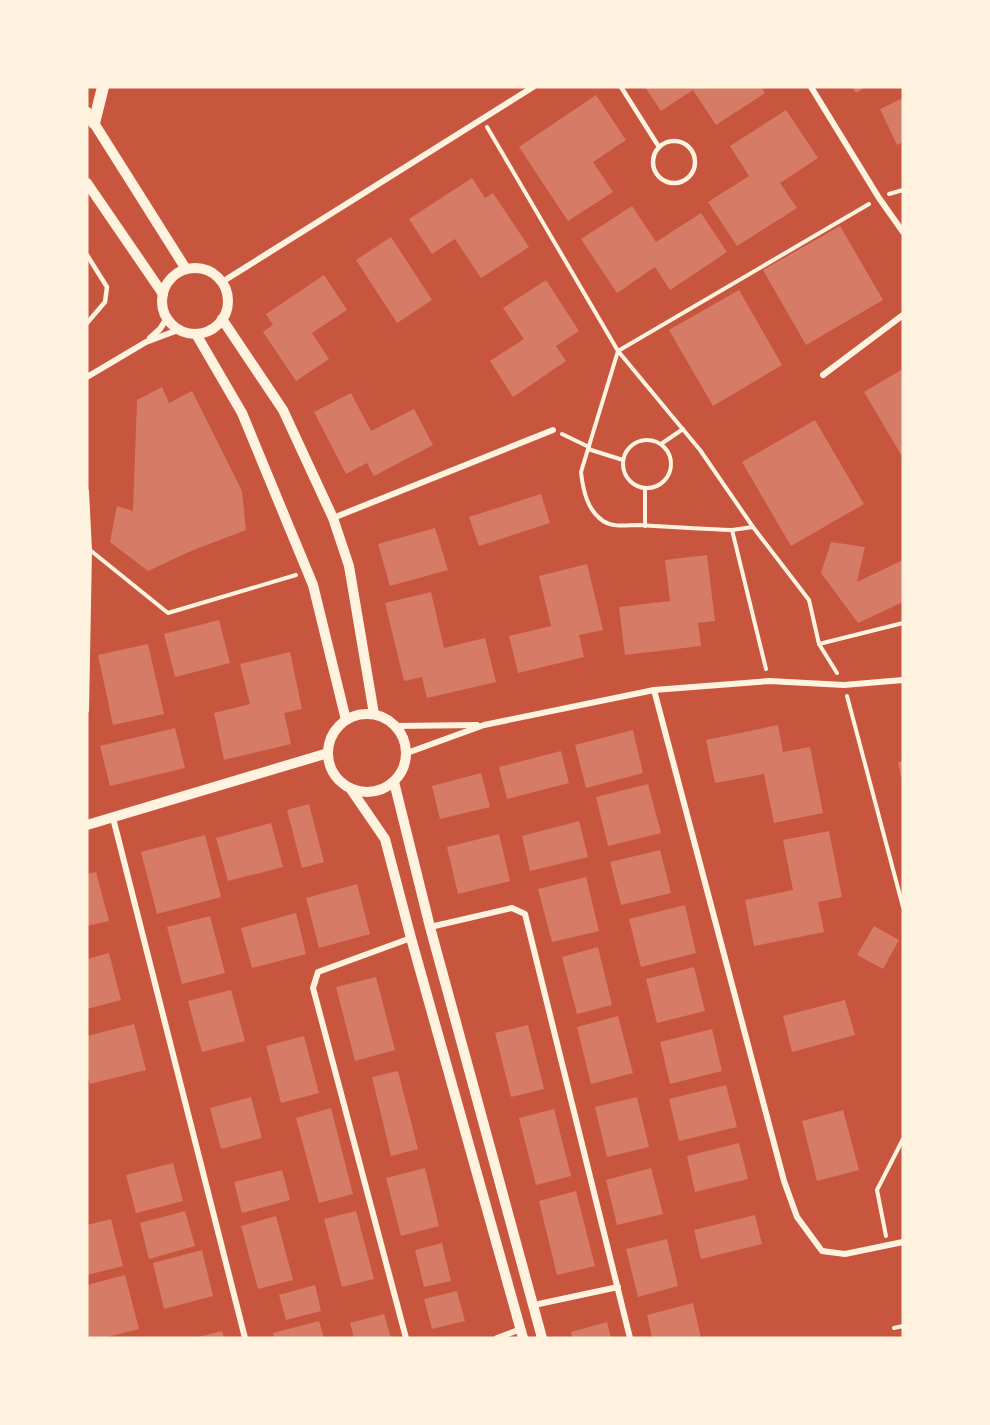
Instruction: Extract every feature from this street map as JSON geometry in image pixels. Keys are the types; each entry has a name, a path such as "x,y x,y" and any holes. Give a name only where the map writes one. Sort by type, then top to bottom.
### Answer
{"main road":[{"path":"94,123 104,87"}],"street":[{"path":"222,282 533,87"},
{"path":"812,87 879,198 903,232"},
{"path":"87,112 186,269"},
{"path":"87,183 163,294"},
{"path":"200,268 217,276 222,282 227,291 227,309 215,327 207,332 186,333 178,330 167,318 163,309 163,294 166,284 173,277 186,269 200,268"},
{"path":"823,375 903,315"},
{"path":"146,342 160,329 167,318"},
{"path":"222,319 283,410 333,518 349,566 374,714"},
{"path":"87,377 146,342 178,330"},
{"path":"196,334 242,413 308,572 346,720"},
{"path":"333,518 553,430"},
{"path":"406,753 484,725 654,690 769,681 844,685 903,680"},
{"path":"654,690 784,1180 797,1217 822,1251 845,1254 903,1242"},
{"path":"350,788 365,792 380,789 394,782 403,768 406,753 403,736 386,718 374,714 359,714 346,720 336,729 330,740 328,753 331,767 338,779 350,788 385,838 411,939 522,1333 496,1338"},
{"path":"396,726 484,725"},
{"path":"87,825 328,753"},
{"path":"394,782 430,927 542,1338"},
{"path":"113,818 245,1338"},
{"path":"430,927 512,908 525,914 630,1338"},
{"path":"406,1338 313,988 318,972 411,939"},
{"path":"534,1305 618,1287"}],"lane":[{"path":"621,87 659,147"},
{"path":"679,141 691,149 696,163 689,178 675,184 660,179 653,167 655,153 659,147 665,143 679,141"},
{"path":"87,255 107,287 105,302 87,322"}],"path":[{"path":"482,120 618,351 700,450 753,526 809,600 819,644 844,685 903,907"},
{"path":"753,526 732,530 619,526 605,522 593,513 583,486 581,472 618,351 879,198"},
{"path":"660,444 683,429"},
{"path":"553,430 589,448 623,460"},
{"path":"644,440 652,440 660,444 667,450 670,459 671,468 668,475 656,486 645,488 633,484 623,471 624,454 636,443 644,440"},
{"path":"645,488 645,526"},
{"path":"87,491 90,550 87,711"},
{"path":"732,530 769,681"},
{"path":"90,550 168,613 308,572"},
{"path":"819,644 903,623"},
{"path":"888,1246 877,1190 903,1138"},
{"path":"894,1328 903,1326"}],"building":[{"path":"645,87 761,87 765,93 716,125 693,90 661,111"},
{"path":"852,87 865,87 856,93"},
{"path":"596,95 626,140 593,162 613,192 568,221 519,147"},
{"path":"903,98 903,142 897,145 880,109"},
{"path":"786,110 818,158 780,183 797,208 737,246 708,202 749,176 730,146"},
{"path":"472,178 485,198 493,193 529,247 481,278 455,239 432,254 409,219"},
{"path":"632,206 656,242 701,213 727,252 670,290 655,267 617,293 581,239"},
{"path":"840,226 883,300 806,345 763,270"},
{"path":"391,237 432,300 397,323 356,260"},
{"path":"324,275 347,310 312,333 329,359 296,381 263,332 273,325 266,314"},
{"path":"546,280 579,331 556,346 566,361 513,397 490,361 524,339 503,308"},
{"path":"739,290 782,365 713,406 669,330"},
{"path":"903,369 903,458 864,392"},
{"path":"162,387 169,403 192,391 242,491 246,530 191,551 148,571 110,542 117,506 133,511 137,400"},
{"path":"351,393 371,431 414,409 433,445 374,476 367,463 346,474 314,412"},
{"path":"815,420 864,504 791,546 742,462"},
{"path":"541,494 550,523 479,546 469,517"},
{"path":"435,528 448,570 390,586 378,544"},
{"path":"831,542 865,547 857,582 903,560 903,602 858,623 821,573"},
{"path":"707,555 715,621 698,623 701,646 625,655 619,607 670,601 665,560"},
{"path":"587,564 603,630 579,635 584,657 518,673 509,636 551,626 539,576"},
{"path":"431,592 444,648 485,638 496,682 427,698 422,677 404,681 385,603"},
{"path":"219,620 230,663 175,677 164,634"},
{"path":"148,644 164,714 113,725 98,655"},
{"path":"290,652 302,709 284,713 291,744 224,760 214,713 250,704 240,664"},
{"path":"778,725 783,752 810,747 823,813 774,823 764,774 715,783 706,740"},
{"path":"175,728 185,768 110,786 100,746"},
{"path":"633,730 643,773 586,788 575,745"},
{"path":"561,751 569,783 507,799 499,767"},
{"path":"903,761 903,781 902,781 898,762"},
{"path":"481,773 490,807 440,819 432,786"},
{"path":"648,784 661,833 608,846 596,797"},
{"path":"309,804 324,862 302,868 287,810"},
{"path":"579,821 588,857 530,871 522,836"},
{"path":"271,823 283,867 228,881 216,838"},
{"path":"829,831 842,897 818,902 824,932 754,946 745,900 793,890 783,840"},
{"path":"499,834 510,881 458,894 447,847"},
{"path":"205,835 221,897 157,914 141,852"},
{"path":"660,850 671,893 621,905 610,862"},
{"path":"96,872 109,921 87,926 87,874"},
{"path":"586,877 599,931 552,942 538,889"},
{"path":"357,884 370,934 319,948 306,898"},
{"path":"685,905 696,953 641,967 629,919"},
{"path":"296,913 306,954 252,968 241,928"},
{"path":"210,916 225,973 182,984 167,927"},
{"path":"874,926 899,940 883,969 857,955"},
{"path":"598,947 612,1005 577,1014 562,957"},
{"path":"109,953 121,1000 87,1009 87,959"},
{"path":"694,967 705,1011 657,1023 646,979"},
{"path":"376,977 395,1050 355,1061 336,987"},
{"path":"231,990 245,1041 202,1052 188,1001"},
{"path":"845,1000 855,1035 792,1052 783,1016"},
{"path":"618,1016 633,1073 591,1084 577,1027"},
{"path":"134,1024 146,1070 90,1084 87,1073 87,1036"},
{"path":"528,1025 544,1089 511,1097 495,1033"},
{"path":"712,1029 722,1071 670,1084 660,1042"},
{"path":"304,1036 319,1093 281,1103 266,1046"},
{"path":"398,1071 418,1149 391,1156 372,1077"},
{"path":"726,1085 737,1127 679,1141 669,1099"},
{"path":"251,1097 262,1138 221,1149 210,1108"},
{"path":"637,1097 649,1147 607,1157 595,1107"},
{"path":"331,1108 353,1194 319,1203 296,1118"},
{"path":"554,1109 571,1176 536,1185 519,1118"},
{"path":"843,1110 859,1170 817,1181 802,1121"},
{"path":"739,1143 748,1179 695,1192 687,1156"},
{"path":"173,1163 183,1201 136,1213 126,1175"},
{"path":"425,1168 439,1226 401,1236 386,1178"},
{"path":"651,1168 663,1214 617,1225 606,1180"},
{"path":"282,1170 290,1200 242,1213 234,1182"},
{"path":"576,1191 595,1266 557,1275 539,1201"},
{"path":"185,1211 195,1246 149,1259 140,1223"},
{"path":"356,1211 374,1279 342,1287 324,1219"},
{"path":"755,1215 762,1244 701,1259 694,1230"},
{"path":"276,1216 293,1280 258,1289 241,1226"},
{"path":"111,1219 123,1266 87,1275 87,1225"},
{"path":"667,1239 678,1286 638,1297 626,1249"},
{"path":"442,1243 451,1281 424,1287 415,1250"},
{"path":"202,1250 213,1296 164,1309 153,1263"},
{"path":"125,1275 139,1329 104,1338 87,1338 87,1285"},
{"path":"315,1285 321,1311 286,1320 279,1295"},
{"path":"457,1291 465,1321 432,1329 424,1299"},
{"path":"693,1303 701,1338 652,1338 647,1315"},
{"path":"384,1314 391,1338 354,1338 350,1323"},
{"path":"319,1321 324,1338 274,1338 273,1333"},
{"path":"607,1322 611,1338 572,1338 571,1332"},
{"path":"222,1331 224,1338 198,1338 198,1337"}]}
